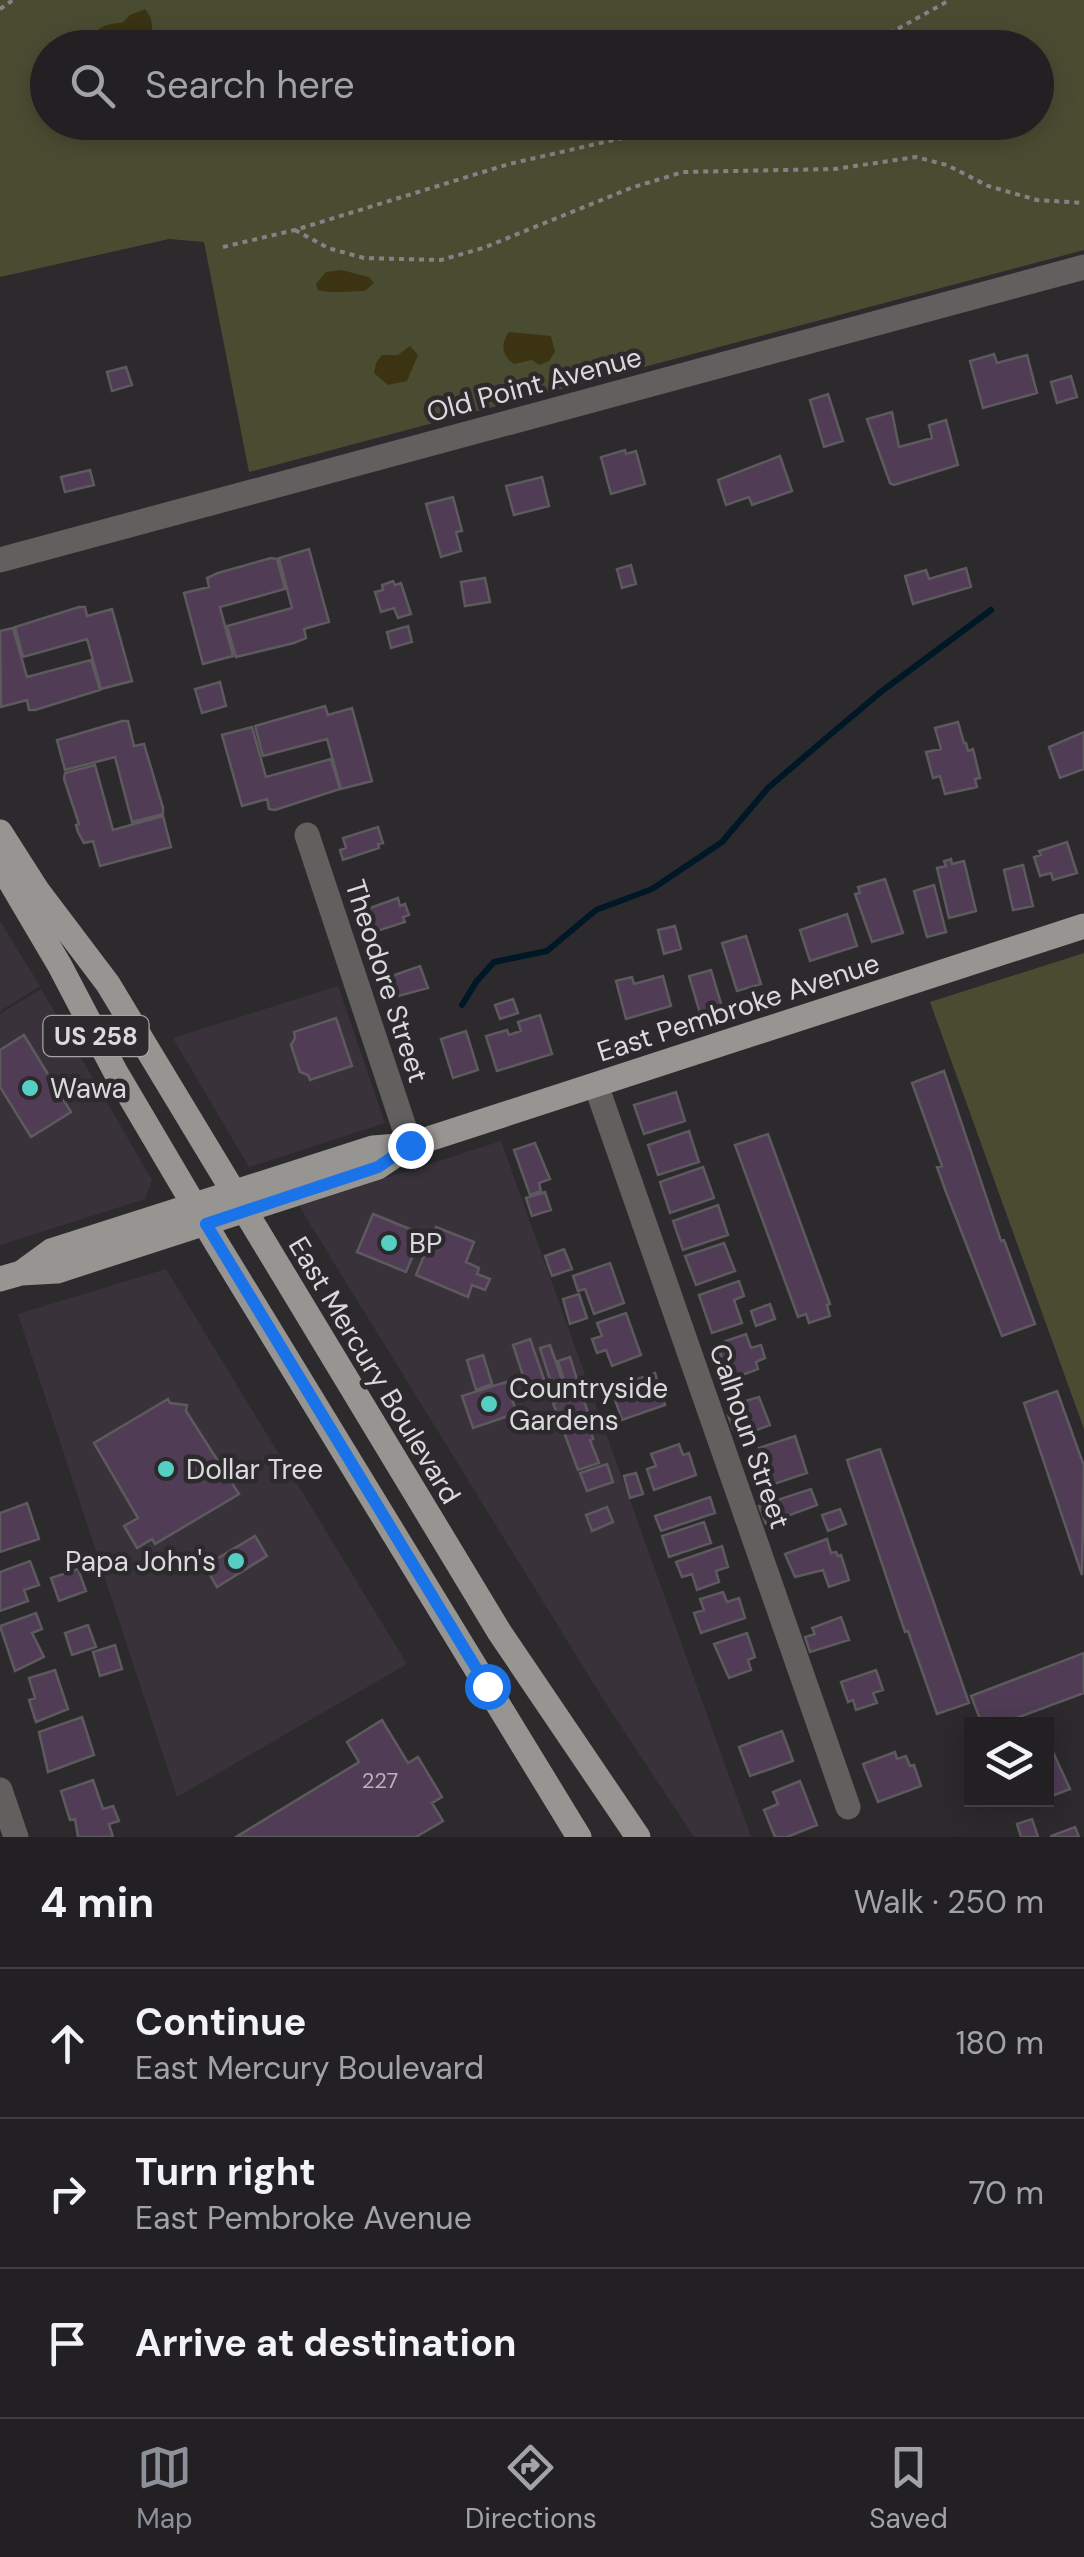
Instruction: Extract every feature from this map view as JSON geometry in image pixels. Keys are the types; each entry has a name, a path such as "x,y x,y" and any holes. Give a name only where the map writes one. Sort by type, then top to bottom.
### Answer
{"main road":[{"name":"East Mercury Boulevard","path":"0,832 36,890 108,984 520,1666 638,1837"},
{"name":"US 258","path":"0,864 201,1215 579,1837"},
{"name":"East Pembroke Avenue","path":"10,1276 57,1271 373,1148 410,1145 1084,926"}],"street":[{"name":"Old Point Avenue","path":"0,560 1084,267"},
{"name":"Theodore Street","path":"307,836 410,1145"},
{"name":"Calhoun Street","path":"596,1085 848,1807"},
{"path":"0,1790 16,1837"}],"path":[{"path":"0,9 13,0"},
{"path":"896,30 950,0"},
{"path":"223,247 295,230 509,164 614,140"},
{"path":"295,230 328,248 364,258 442,260 683,172 835,168 916,156 947,165 988,186 1037,200 1084,203"}],"shaded area":[{"path":"0,921 40,986 0,1011"},
{"path":"338,986 385,1123 249,1167 173,1038"},
{"path":"41,989 152,1180 145,1199 0,1245 0,1014"},
{"path":"501,1141 751,1837 694,1837 605,1702 299,1206"},
{"path":"166,1269 407,1664 177,1797 18,1314"}],"green space":[{"path":"0,0 1084,0 1084,250 249,472 204,242 169,239 0,277"},
{"path":"1084,953 1084,1429 930,1002"}],"sand":[{"path":"145,9 152,30 99,30 122,23"},
{"path":"341,270 369,277 374,283 365,291 318,290 316,284 326,272"},
{"path":"509,332 551,336 555,352 549,361 539,365 532,360 514,364 504,350"},
{"path":"410,346 418,355 407,381 388,385 374,373 382,355 398,355"}],"building":[{"path":"994,354 997,363 1027,355 1037,393 983,408 970,361"},
{"path":"126,367 132,385 112,391 107,372"},
{"path":"1071,376 1077,397 1057,403 1051,382"},
{"path":"828,394 843,441 824,447 810,400"},
{"path":"892,412 899,447 932,438 929,425 946,420 958,465 890,483 867,419"},
{"path":"625,450 626,454 636,451 645,484 611,494 601,457"},
{"path":"780,456 792,491 752,505 749,497 726,505 718,480"},
{"path":"90,470 94,485 65,492 61,477"},
{"path":"542,477 549,506 514,515 506,486"},
{"path":"453,497 462,531 456,532 461,551 441,557 426,504"},
{"path":"309,549 329,622 304,629 306,638 294,643 236,657 227,626 292,608 279,558"},
{"path":"277,559 285,589 220,607 233,656 203,664 184,593 209,587 207,578 218,573"},
{"path":"631,565 636,584 622,588 617,569"},
{"path":"966,568 971,587 913,604 905,576 926,570 929,579"},
{"path":"485,578 490,602 465,606 461,582"},
{"path":"393,581 395,585 401,583 411,614 398,618 394,608 381,612 375,592"},
{"path":"85,607 87,616 112,609 132,681 101,689 87,639 23,657 15,627"},
{"path":"408,626 412,642 391,648 387,632"},
{"path":"13,628 27,677 91,660 100,690 35,710 29,710 27,700 1,707 0,631"},
{"path":"220,682 226,706 202,713 195,689"},
{"path":"325,706 328,715 352,708 372,781 341,789 327,739 263,756 255,726"},
{"path":"128,721 134,746 144,744 163,814 132,822 115,757 65,770 57,740"},
{"path":"958,722 968,751 973,749 980,778 975,779 977,787 945,794 940,776 933,778 926,752 941,749 935,728"},
{"path":"252,727 266,777 331,759 340,789 275,810 269,809 267,799 242,806 222,735"},
{"path":"1084,732 1084,769 1060,778 1049,747"},
{"path":"95,765 113,830 163,816 171,847 100,866 93,841 84,843 78,832 79,824 64,779 65,773"},
{"path":"378,827 383,843 378,844 379,848 343,860 343,838"},
{"path":"1067,842 1077,873 1053,880 1051,873 1040,876 1034,857 1041,855 1039,851"},
{"path":"951,859 952,864 964,861 976,911 949,918 937,868 946,866 944,861"},
{"path":"1023,865 1033,906 1013,910 1004,870"},
{"path":"885,879 903,933 872,942 855,894 860,893 858,887"},
{"path":"934,885 946,932 927,937 914,891"},
{"path":"398,898 409,915 403,917 405,922 367,931 367,909"},
{"path":"847,914 857,946 810,961 800,930"},
{"path":"675,926 681,949 664,954 658,930"},
{"path":"746,936 761,984 737,991 722,943"},
{"path":"420,966 428,988 391,998 387,987 393,985 389,977"},
{"path":"711,970 722,1007 700,1013 689,976"},
{"path":"663,976 671,1006 626,1019 616,981 632,977 634,984"},
{"path":"513,999 518,1013 500,1019 495,1005"},
{"path":"540,1015 552,1054 497,1071 486,1036 521,1031 518,1022"},
{"path":"336,1018 352,1066 310,1080 300,1072 291,1045 294,1032"},
{"path":"466,1031 478,1070 453,1078 441,1039"},
{"path":"24,1035 71,1112 31,1137 0,1087 0,1050"},
{"path":"944,1071 1001,1241 1004,1240 1035,1324 1002,1336 937,1167 942,1166 912,1083"},
{"path":"676,1092 685,1121 644,1134 634,1105"},
{"path":"689,1131 699,1162 658,1175 648,1145"},
{"path":"768,1134 830,1304 830,1316 809,1323 806,1314 798,1317 735,1145"},
{"path":"535,1143 550,1179 539,1183 541,1191 530,1195 514,1150"},
{"path":"703,1167 714,1198 670,1213 660,1182"},
{"path":"545,1192 551,1210 532,1216 526,1198"},
{"path":"718,1205 728,1235 683,1250 673,1221"},
{"name":"BP","path":"373,1214 422,1234 406,1272 357,1252"},
{"path":"436,1227 474,1242 466,1262 479,1268 477,1274 490,1279 485,1290 472,1285 468,1297 416,1275"},
{"path":"724,1243 735,1271 696,1285 685,1256"},
{"path":"564,1249 572,1269 552,1276 545,1256"},
{"path":"610,1263 624,1303 594,1314 585,1289 578,1291 573,1276"},
{"path":"739,1281 744,1296 734,1300 742,1323 712,1333 699,1295"},
{"path":"579,1294 587,1318 570,1324 563,1299"},
{"path":"770,1304 775,1319 756,1326 751,1311"},
{"path":"626,1313 641,1355 612,1366 606,1350 597,1353 592,1339 602,1336 597,1323"},
{"path":"746,1334 751,1348 761,1345 765,1358 756,1362 758,1369 729,1380 717,1344"},
{"path":"530,1339 548,1391 530,1397 513,1345"},
{"path":"550,1345 565,1388 554,1392 540,1348"},
{"path":"483,1355 492,1384 476,1390 467,1360"},
{"path":"570,1357 578,1383 566,1387 558,1361"},
{"path":"655,1373 665,1405 622,1420 611,1388"},
{"name":"Countryside Gardens","path":"506,1382 517,1413 473,1428 462,1396"},
{"path":"1057,1391 1084,1466 1082,1575 1024,1403"},
{"path":"581,1393 592,1423 590,1440 599,1463 578,1470 553,1403"},
{"path":"759,1397 770,1425 741,1436 738,1427 733,1429 728,1415 747,1406 745,1401"},
{"name":"Dollar Tree","path":"168,1399 170,1403 187,1405 186,1411 239,1494 155,1544 152,1539 137,1548 124,1526 138,1518 94,1443"},
{"path":"795,1436 807,1473 774,1484 759,1448"},
{"path":"679,1444 683,1455 689,1453 696,1475 654,1490 647,1469 656,1466 651,1454"},
{"path":"880,1449 969,1703 937,1714 847,1460"},
{"path":"607,1464 613,1482 587,1491 580,1473"},
{"path":"636,1473 643,1494 630,1498 624,1476"},
{"path":"811,1489 817,1505 766,1524 759,1506"},
{"path":"710,1497 715,1513 661,1531 655,1516"},
{"path":"27,1503 39,1539 0,1552 0,1513"},
{"path":"607,1507 613,1522 592,1531 586,1515"},
{"path":"840,1509 846,1524 828,1531 822,1515"},
{"path":"704,1522 711,1543 669,1557 662,1536"},
{"name":"Papa John's","path":"255,1536 267,1556 217,1587 205,1566"},
{"path":"827,1539 831,1553 841,1555 849,1580 829,1587 823,1570 795,1577 785,1554"},
{"path":"722,1546 728,1567 716,1571 719,1582 697,1590 692,1574 682,1577 676,1562"},
{"path":"30,1561 39,1585 24,1590 28,1601 0,1611 0,1572"},
{"path":"78,1569 86,1591 59,1601 51,1578"},
{"path":"723,1592 727,1602 739,1598 745,1618 701,1633 694,1613 704,1610 700,1599"},
{"path":"36,1613 42,1629 32,1633 44,1657 15,1671 0,1626"},
{"path":"841,1617 849,1640 810,1652 805,1637 815,1634 812,1628"},
{"path":"88,1625 96,1647 72,1655 65,1633"},
{"path":"747,1633 755,1657 748,1660 751,1670 729,1678 714,1644"},
{"path":"115,1645 122,1669 100,1676 93,1652"},
{"path":"1084,1653 1084,1693 1019,1717 979,1717 971,1696"},
{"path":"55,1670 68,1709 36,1722 29,1700 35,1698 29,1678"},
{"path":"876,1670 883,1690 873,1693 877,1703 856,1710 853,1700 848,1702 841,1682"},
{"path":"82,1717 94,1755 48,1772 39,1732"},
{"path":"382,1720 408,1763 418,1757 442,1797 432,1803 443,1821 416,1837 236,1837 359,1762 347,1742"},
{"path":"782,1731 793,1761 750,1776 739,1747"},
{"path":"895,1752 897,1759 906,1756 910,1766 914,1765 921,1786 878,1802 863,1764"},
{"path":"1054,1754 1070,1789 1054,1795"},
{"path":"93,1780 103,1809 113,1806 119,1821 109,1824 113,1837 78,1837 75,1819 70,1820 61,1791"},
{"path":"800,1781 817,1825 787,1837 775,1837 764,1810 778,1804 773,1792"},
{"path":"1032,1819 1038,1837 1021,1837 1017,1824"},
{"path":"1075,1827 1079,1837 1051,1837 1051,1836"}],"waterway":[{"path":"462,1005 494,962 547,951 596,910 652,889 722,842 768,788 882,691 991,610"}],"place":[{"name":"Wawa","path":"30,1088"},
{"name":"BP","path":"389,1243"},
{"name":"Countryside Gardens","path":"489,1404"},
{"name":"Dollar Tree","path":"166,1469"},
{"name":"Papa John's","path":"236,1561"}],"route":[{"path":"410,1145 378,1167 206,1224 487,1686"}]}
